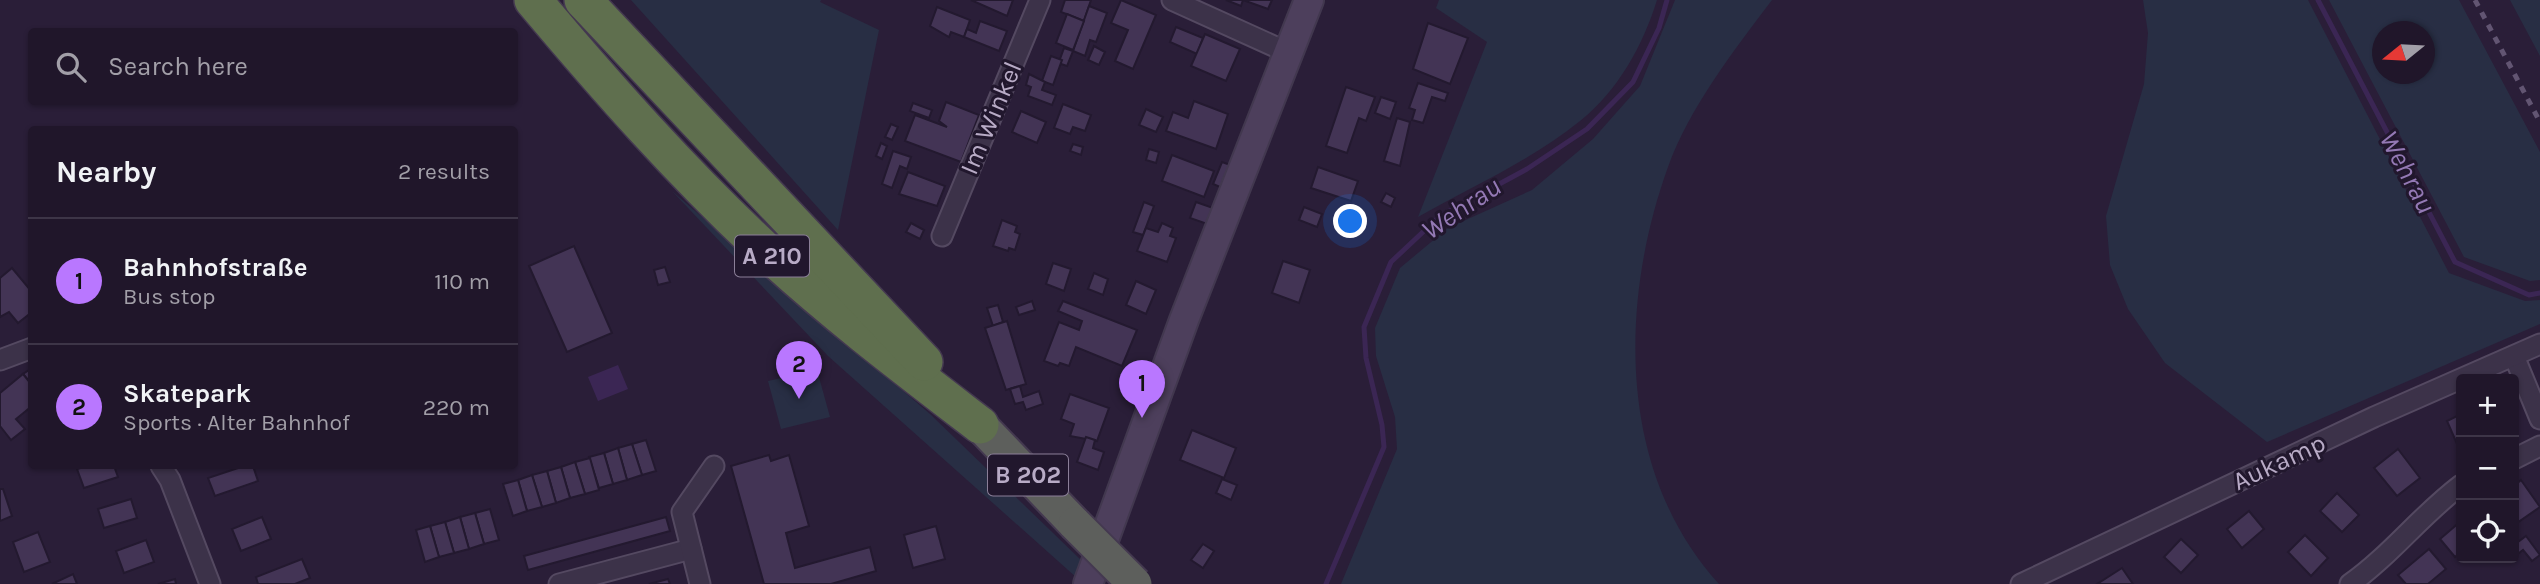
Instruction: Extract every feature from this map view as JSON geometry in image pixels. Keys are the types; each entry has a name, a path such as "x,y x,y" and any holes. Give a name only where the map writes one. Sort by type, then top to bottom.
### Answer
{"highway":[{"name":"A 210","path":"533,0 673,159 765,250 869,340 980,425"},
{"name":"A 210","path":"583,0 888,322 980,425"},
{"name":"B 202","path":"980,425 1135,584"}],"main road":[{"path":"1087,584 1184,320 1309,0"}],"street":[{"name":"Im Winkel","path":"942,236 1040,0"},
{"path":"1172,0 1289,53"},
{"name":"Aukamp","path":"2021,584 2374,417 2540,344"},
{"path":"0,360 28,350"},
{"path":"2514,356 2540,419"},
{"path":"2519,456 2540,446"},
{"path":"700,584 682,512 714,466"},
{"path":"163,469 170,480 209,584"},
{"path":"2350,584 2379,575 2419,519 2456,489"},
{"path":"559,584 691,549"}],"shaded area":[{"path":"631,0 821,0 820,2 879,30 838,230"},
{"path":"1439,0 1657,0 1628,66 1594,109 1542,148 1418,217 1487,42 1436,8"},
{"path":"1675,0 1772,0 1700,101 1677,145 1652,219 1641,274 1636,329 1637,384 1645,439 1661,491 1686,540 1719,584 1341,584 1397,449 1395,417 1376,356 1375,328 1400,268 1448,228 1532,190 1593,139 1640,86"},
{"path":"2143,0 2308,0 2449,273 2525,301 2540,300 2540,324 2267,442 2165,363 2128,309 2110,265 2106,216 2144,84 2148,33"},
{"path":"2329,0 2459,0 2540,152 2540,280 2530,281 2464,257 2373,84 2435,84 2435,21 2372,21 2372,82"},
{"path":"2510,0 2540,0 2540,56"},
{"path":"672,191 930,414 1082,561 1077,578 828,356"},
{"path":"618,365 628,389 598,401 588,377"},
{"path":"817,370 830,417 781,429 768,381"}],"building":[{"path":"971,0 1013,0 1007,16"},
{"path":"1065,0 1091,0 1084,21 1061,12"},
{"path":"1121,0 1156,15 1133,69 1115,61 1128,30 1111,23"},
{"path":"1226,0 1243,0 1241,6"},
{"path":"1243,0 1272,0 1268,9"},
{"path":"1089,6 1107,13 1096,42 1090,40 1085,56 1073,51"},
{"path":"937,7 970,20 964,37 951,32 949,37 930,26"},
{"path":"1067,14 1084,21 1073,50 1056,43"},
{"path":"980,21 1007,31 999,51 964,37 967,29 976,33"},
{"path":"1428,23 1468,38 1450,84 1413,69"},
{"path":"1176,27 1203,38 1197,54 1170,42"},
{"path":"1205,34 1240,49 1226,81 1191,66"},
{"path":"1094,46 1105,52 1099,65 1088,60"},
{"path":"1064,48 1073,51 1067,66 1061,64 1060,59"},
{"path":"1051,56 1062,60 1053,85 1042,81"},
{"path":"1029,74 1045,82 1042,90 1056,95 1052,105 1028,96 1031,87 1026,85"},
{"path":"1418,83 1448,93 1445,101 1432,97 1423,123 1412,120 1415,110 1409,108"},
{"path":"1346,87 1375,97 1366,121 1359,118 1347,153 1326,146"},
{"path":"1381,97 1396,102 1390,119 1375,113"},
{"path":"1194,101 1228,114 1216,149 1166,131 1173,112 1188,118"},
{"path":"946,102 979,115 961,162 905,141 915,115 947,127 939,121"},
{"path":"913,103 932,110 929,118 910,111"},
{"path":"1063,104 1091,115 1085,131 1073,127 1070,134 1054,128"},
{"path":"1146,109 1163,117 1156,132 1139,125"},
{"path":"1021,111 1046,122 1037,143 1012,132"},
{"path":"1397,118 1410,122 1400,166 1384,161"},
{"path":"891,124 898,127 892,140 885,137"},
{"path":"881,143 887,146 882,159 876,156"},
{"path":"1073,144 1083,147 1081,155 1070,151"},
{"path":"1149,149 1159,152 1156,163 1146,160"},
{"path":"893,151 911,157 907,169 900,166 892,188 882,184"},
{"path":"1172,155 1214,171 1204,197 1162,181"},
{"path":"1222,162 1236,167 1227,190 1213,184"},
{"path":"1318,167 1358,181 1351,201 1311,188"},
{"path":"908,172 945,186 937,206 899,194"},
{"path":"1386,193 1395,198 1391,207 1381,202"},
{"path":"1144,202 1154,206 1143,235 1133,232"},
{"path":"1196,202 1216,209 1210,225 1190,218"},
{"path":"1350,205 1362,223 1347,233 1334,216"},
{"path":"1304,207 1322,214 1317,227 1299,220"},
{"path":"1002,220 1017,226 1015,232 1020,234 1015,250 1009,248 1008,251 993,246"},
{"path":"911,223 924,230 920,239 906,232"},
{"path":"1162,223 1173,228 1170,236 1176,238 1167,262 1137,251 1146,228 1158,232"},
{"path":"574,246 612,333 567,352 529,266"},
{"path":"1283,261 1310,270 1299,303 1272,293"},
{"path":"1053,263 1071,269 1064,291 1046,284"},
{"path":"665,267 670,282 658,285 654,270"},
{"path":"12,268 28,287 28,315 18,323 9,312 0,317 0,278"},
{"path":"1094,273 1108,279 1103,295 1088,289"},
{"path":"1136,281 1156,290 1146,314 1126,305"},
{"path":"1032,301 1035,310 1019,315 1016,307"},
{"path":"1063,301 1137,330 1122,366 1076,347 1069,366 1060,363 1058,366 1044,361 1059,322 1079,330 1082,321 1058,311"},
{"path":"998,305 1003,322 993,326 987,308"},
{"path":"1007,321 1026,384 1006,390 985,328"},
{"path":"23,374 28,380 28,409 16,419 25,429 11,440 0,426 0,393"},
{"path":"1020,386 1023,397 1039,391 1043,404 1026,410 1023,402 1015,404 1010,389"},
{"path":"1070,394 1109,408 1097,441 1070,436 1074,424 1061,419"},
{"path":"2456,416 2456,442 2447,421"},
{"path":"1192,430 1236,448 1224,478 1180,460"},
{"path":"1086,437 1095,440 1093,448 1104,452 1098,470 1077,462"},
{"path":"646,440 656,471 642,475 632,444"},
{"path":"632,444 642,475 627,480 618,448"},
{"path":"618,448 627,480 613,484 604,453"},
{"path":"2398,449 2420,478 2397,496 2374,468"},
{"path":"604,453 613,484 599,488 589,457"},
{"path":"769,455 771,461 789,455 809,526 786,533 795,568 870,547 876,571 831,584 764,584 731,466"},
{"path":"590,458 599,490 585,494 575,462"},
{"path":"575,462 585,494 570,498 561,467"},
{"path":"561,467 570,498 556,503 547,471"},
{"path":"77,469 115,469 118,477 84,488"},
{"path":"235,469 254,469 258,481 215,496 208,478"},
{"path":"547,471 556,503 542,507 532,475"},
{"path":"532,475 542,507 527,511 518,480"},
{"path":"1222,479 1237,485 1231,500 1216,493"},
{"path":"518,480 527,511 513,516 503,484"},
{"path":"2521,480 2540,507 2519,522 2519,500"},
{"path":"0,489 3,489 12,516 0,521"},
{"path":"2337,493 2359,515 2342,532 2320,511"},
{"path":"131,499 137,518 104,528 98,509"},
{"path":"490,509 499,540 484,544 475,513"},
{"path":"2249,511 2264,529 2242,548 2227,529"},
{"path":"475,513 484,544 469,549 460,517"},
{"path":"262,517 271,539 241,551 232,529"},
{"path":"460,517 469,549 454,553 445,522"},
{"path":"666,517 670,531 528,570 524,556"},
{"path":"445,522 454,553 439,557 430,526"},
{"path":"2456,525 2456,556 2455,557 2440,539"},
{"path":"430,526 439,557 425,562 416,530"},
{"path":"936,526 945,559 913,568 904,535"},
{"path":"38,532 50,562 24,572 13,542"},
{"path":"2305,535 2328,558 2311,576 2288,552"},
{"path":"2526,536 2540,555 2532,561 2523,550 2519,553 2519,541"},
{"path":"2181,539 2198,555 2181,573 2164,557"},
{"path":"146,540 154,562 124,573 116,551"},
{"path":"1203,544 1214,551 1203,568 1191,560"},
{"path":"2429,549 2446,569 2428,584 2406,584 2398,575"},
{"path":"302,559 310,578 295,584 258,584 256,577"},
{"path":"2122,568 2133,584 2097,584"},
{"path":"73,574 77,584 52,584"},
{"path":"175,579 176,584 158,584"},
{"path":"668,579 670,584 649,584"}],"waterway":[{"name":"Wehrau","path":"1326,584 1384,447 1382,425 1366,358 1364,327 1391,262 1440,216 1527,169 1587,129 1633,82 1659,28 1667,0"},
{"name":"Wehrau","path":"2318,0 2455,262 2529,295 2540,293"}],"railway":[{"path":"2475,0 2540,122"}],"place":[{"name":"Skatepark","path":"799,399"},
{"name":"Bahnhofstraße","path":"1142,418"}]}
